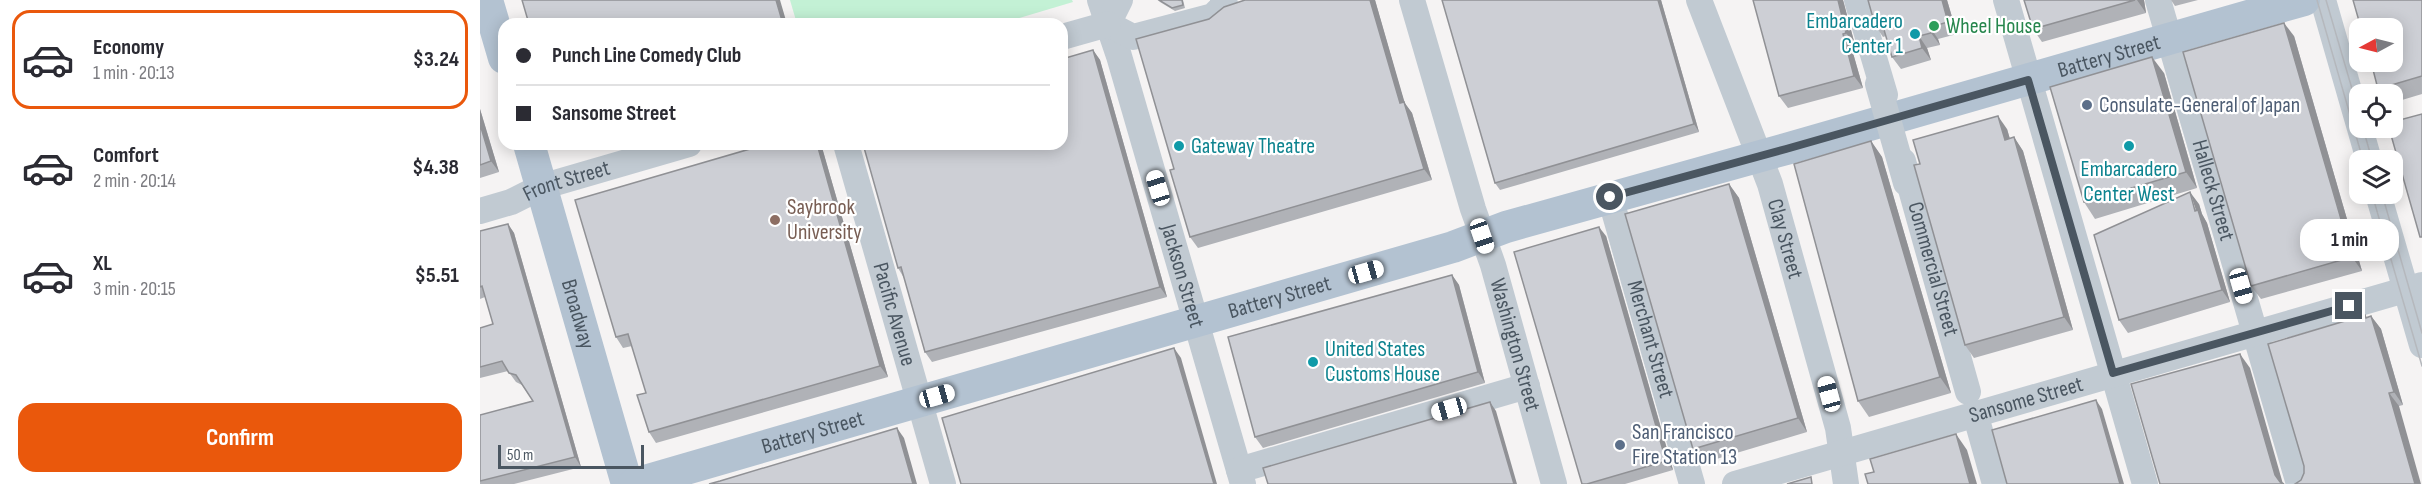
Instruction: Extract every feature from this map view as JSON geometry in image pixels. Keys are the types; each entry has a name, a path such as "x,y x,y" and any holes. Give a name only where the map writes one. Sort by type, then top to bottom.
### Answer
{"main road":[{"path":"487,0 498,38"},
{"name":"Battery Street","path":"634,484 1453,247 1506,226 2304,0"},
{"name":"Broadway","path":"531,150 627,484"}],"street":[{"name":"Jackson Street","path":"1100,0 1119,56 1241,477"},
{"path":"1108,24 1120,0"},
{"path":"1068,35 1108,24 1133,37 1213,16 1225,4 1223,0"},
{"name":"Washington Street","path":"1412,0 1554,484"},
{"name":"Clay Street","path":"1699,0 1770,184 1838,428 1846,484"},
{"path":"1855,0 1885,95"},
{"path":"1855,0 1899,178"},
{"path":"2006,0 2145,484"},
{"name":"Halleck Street","path":"2158,0 2299,484"},
{"path":"2323,0 2366,150"},
{"name":"Commercial Street","path":"1899,147 1995,484"},
{"name":"Front Street","path":"480,211 511,202 541,187 668,150"},
{"name":"Pacific Avenue","path":"848,150 943,484"},
{"name":"Merchant Street","path":"1610,197 1692,484"},
{"path":"2382,204 2414,287 2422,345"},
{"name":"Sansome Street","path":"1735,484 1842,453 1972,403 2113,373 2414,287"},
{"path":"1241,477 1527,386"}],"green space":[{"path":"790,0 1072,0 1073,2 1019,18 795,18"}],"building":[{"path":"522,0 776,0 781,18 527,18"},
{"path":"1159,0 1182,0 1183,5 1172,8"},
{"path":"1245,0 1370,0 1400,103 1404,102 1424,169 1190,237 1170,170 1174,169 1136,39 1209,19 1224,7"},
{"path":"1442,0 1658,0 1694,124 1495,183"},
{"path":"1753,0 1838,0 1846,33 1843,34 1854,76 1779,96"},
{"name":"Embarcadero Center 1","path":"1868,0 1942,0 1948,22 1930,27 1931,33 1919,36 1922,48 1892,57 1882,23 1875,25"},
{"path":"2024,0 2135,0 2033,29"},
{"path":"2353,0 2422,0 2422,76 2395,84 2377,84 2374,72 2403,72 2403,18 2358,18"},
{"path":"2284,23 2352,257 2251,286 2183,52"},
{"path":"1093,50 1160,287 925,352 901,267 898,268 865,150 1068,150 1068,57"},
{"name":"Embarcadero Center West","path":"2152,57 2186,172 2084,202 2050,87"},
{"path":"2422,114 2422,237 2420,237 2403,177 2403,150 2395,150 2392,138 2403,138 2403,119"},
{"path":"1998,116 2005,140 2014,137 2064,317 1965,345 1914,165 1920,164 1913,140"},
{"path":"480,124 491,161 480,165"},
{"path":"1871,141 1940,377 1858,401 1794,164"},
{"path":"746,150 819,150 880,366 649,432 637,395 646,393 628,334 616,337 575,200"},
{"path":"1729,184 1798,418 1693,449 1625,214"},
{"path":"2190,192 2195,211 2198,210 2222,290 2119,320 2094,235"},
{"path":"508,224 575,457 480,481 480,415 533,401 516,375 509,373 502,361 480,367 480,328 493,324 482,286 480,287 480,231"},
{"path":"1599,227 1666,461 1582,484 1514,252"},
{"name":"United States Customs House","path":"1452,275 1478,372 1255,437 1228,337"},
{"path":"2365,315 2366,318 2371,316 2394,392 2389,393 2415,484 2295,484 2301,480 2304,466 2268,344"},
{"path":"1174,348 1214,484 961,484 942,418"},
{"path":"2240,354 2275,475 2284,484 2160,484 2131,384"},
{"path":"2096,400 2120,484 2007,484 1992,430"},
{"path":"1490,402 1514,484 1268,484 1263,468"},
{"path":"897,428 913,484 709,484 720,481"},
{"path":"1956,434 1970,484 1868,484 1865,474 1874,472 1870,459"},
{"path":"1811,477 1812,484 1787,484"}],"tram line":[{"path":"2317,0 2360,150"},
{"path":"2326,0 2351,84"},
{"path":"2366,138 2369,150"},
{"path":"2375,204 2422,366"},
{"path":"2385,204 2422,333"}],"place":[{"name":"Wheel House","path":"1934,26"},
{"name":"Embarcadero Center 1","path":"1915,34"},
{"name":"Consulate-General of Japan","path":"2087,105"},
{"name":"Gateway Theatre","path":"1179,146"},
{"name":"Embarcadero Center West","path":"2129,146"},
{"name":"Saybrook University","path":"775,220"},
{"name":"United States Customs House","path":"1313,362"},
{"name":"San Francisco Fire Station 13","path":"1620,445"}],"route":[{"path":"1610,197 2028,80 2113,373 2349,306"}]}
